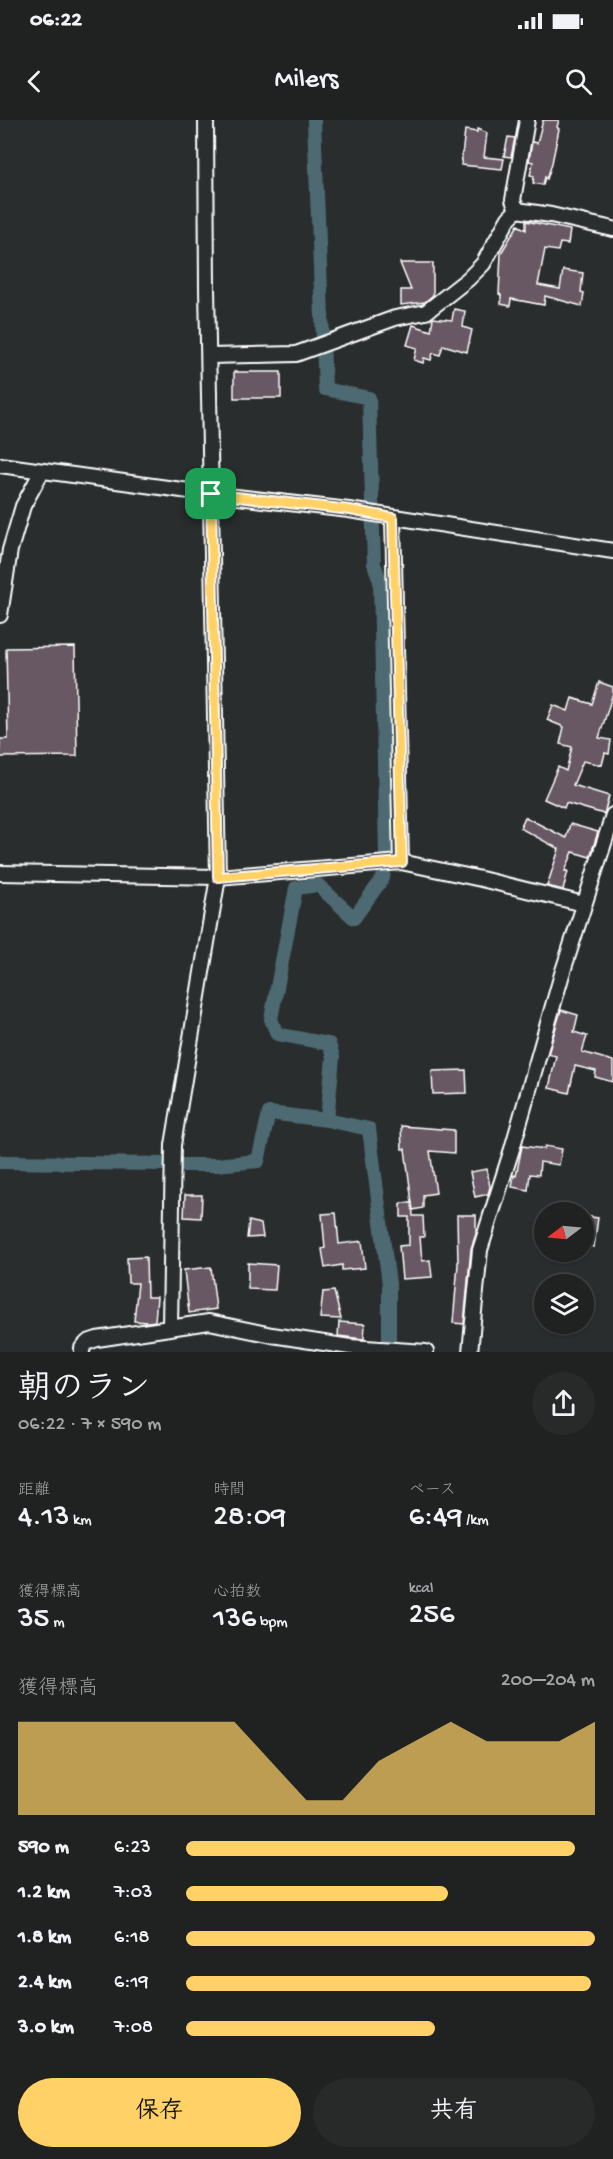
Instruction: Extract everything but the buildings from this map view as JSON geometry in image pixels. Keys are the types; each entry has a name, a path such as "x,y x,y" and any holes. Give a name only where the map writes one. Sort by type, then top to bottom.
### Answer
{"street":[{"path":"170,1327 172,1145 218,877 206,120"},
{"path":"517,210 513,200 527,120"},
{"path":"209,356 296,354 395,318 426,312 468,279 483,264 509,218 517,210"},
{"path":"517,210 550,214 613,229"},
{"path":"0,465 211,494 350,510 613,551"},
{"path":"0,615 13,539 23,506 42,471"},
{"path":"388,516 402,862"},
{"path":"470,1352 480,1250 613,814"},
{"path":"0,873 218,877 402,862 584,904"},
{"path":"82,1352 82,1348 88,1342 97,1339 208,1322 350,1347 426,1352"}],"waterway":[{"path":"314,120 325,389 369,398 374,564 380,581 386,854"},
{"path":"327,1120 333,1057 329,1044 277,1034 271,1019 296,888 318,885 354,918 383,878 384,871"},
{"path":"181,1165 216,1165 258,1161 269,1113 327,1120 369,1129 389,1284 389,1352"},
{"path":"0,1162 165,1164"}],"route":[{"path":"211,494 350,510 393,518 402,862 218,877 211,494"}]}
